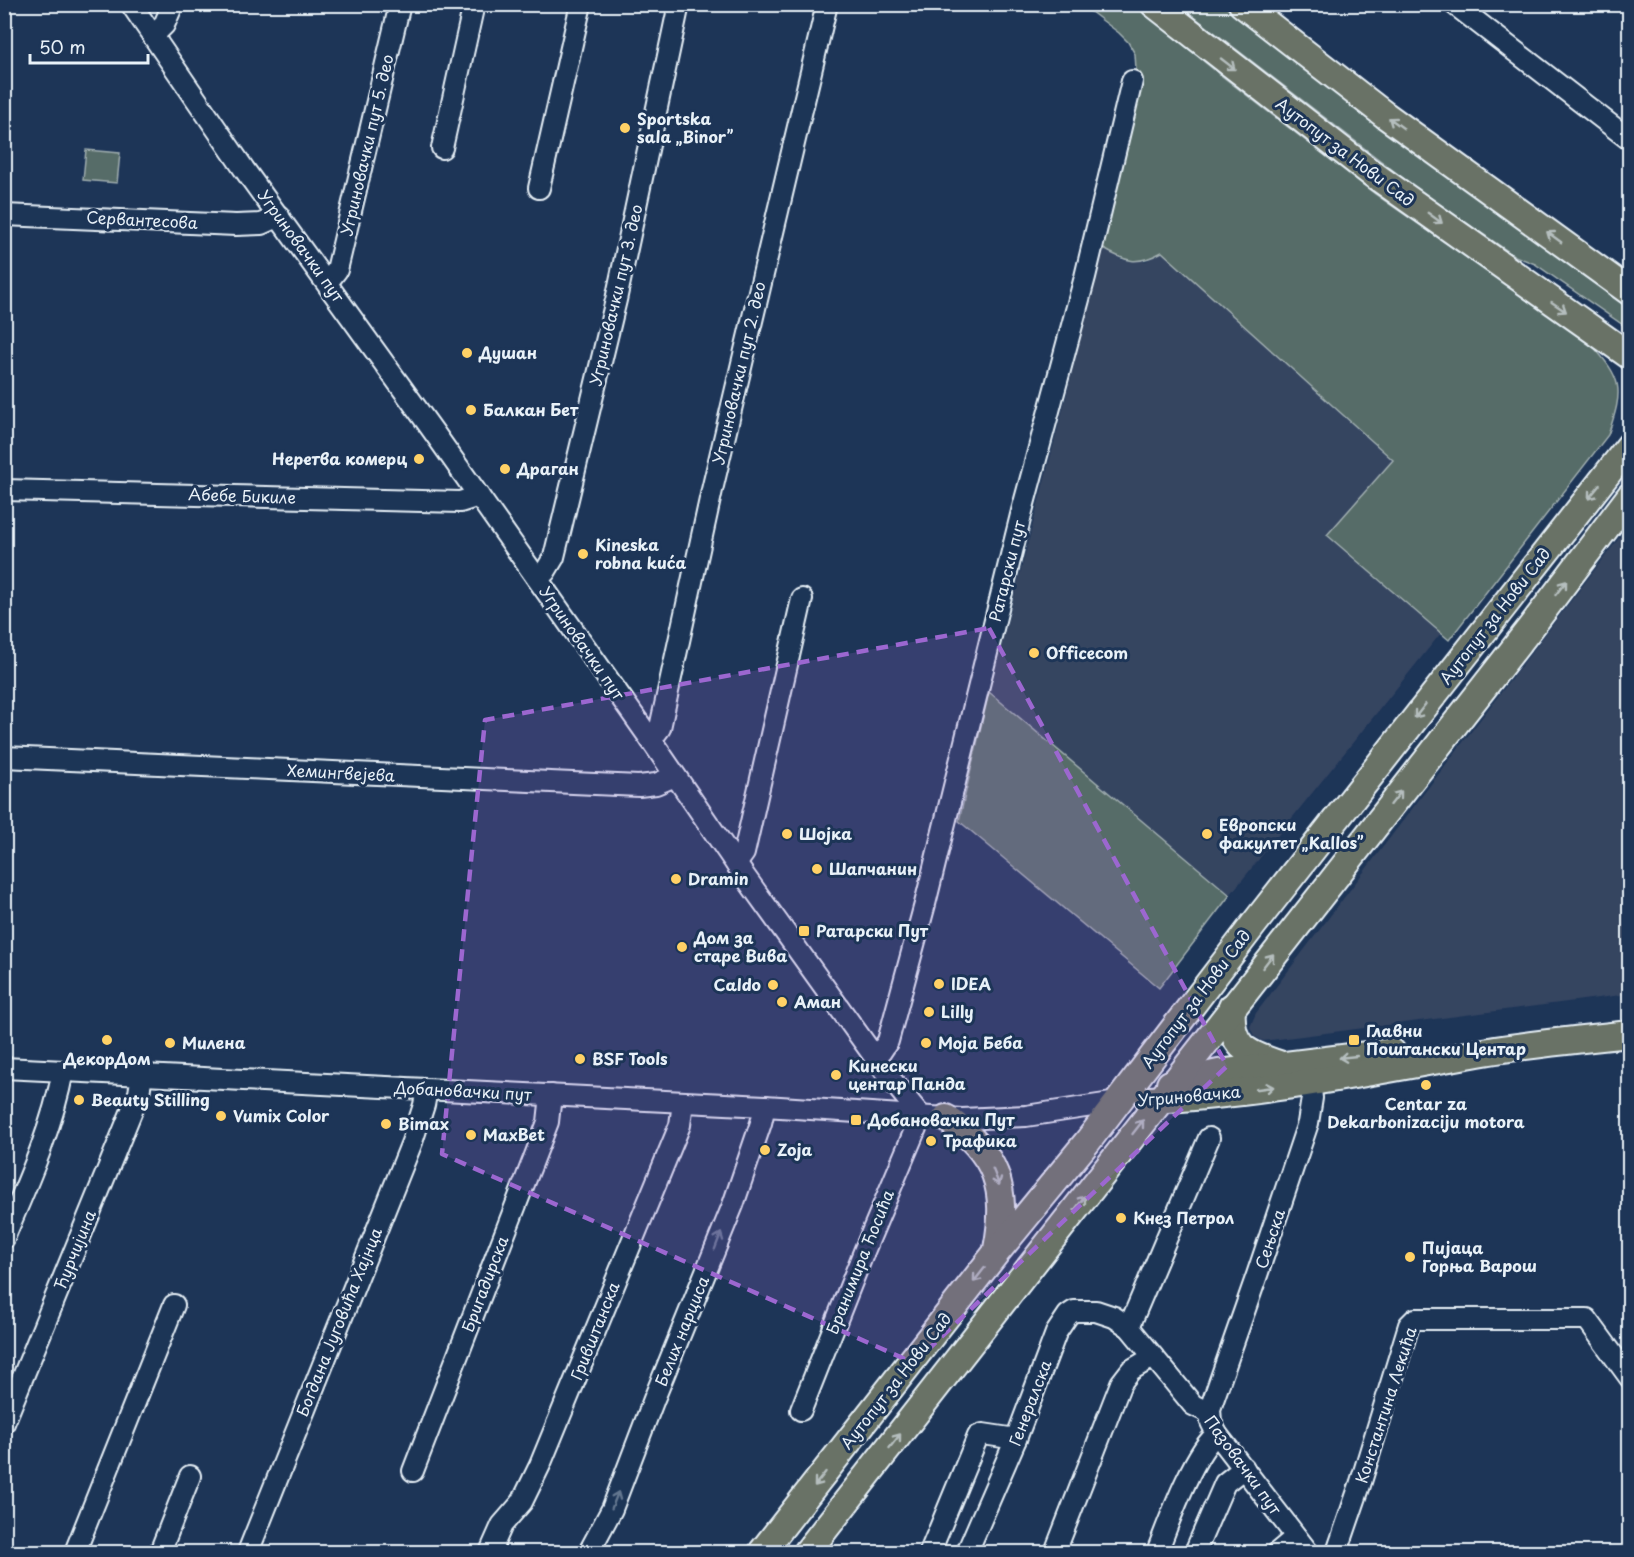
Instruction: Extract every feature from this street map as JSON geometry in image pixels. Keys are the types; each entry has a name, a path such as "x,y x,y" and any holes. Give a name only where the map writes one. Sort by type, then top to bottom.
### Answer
{"main road":[{"name":"Аутопут за Нови Сад","path":"1154,4 1370,172 1629,356"},
{"path":"1242,4 1385,115 1629,292"},
{"path":"1602,272 1629,280"},
{"path":"1602,337 1621,358 1629,374"},
{"name":"Аутопут за Нови Сад","path":"762,1552 996,1253 1118,1102 1267,907 1629,445"},
{"name":"Аутопут за Нови Сад","path":"807,1552 1531,627 1629,496"},
{"path":"1232,1007 1231,1022 1238,1043 1252,1055 1282,1065"},
{"name":"Угриновачка","path":"1166,1091 1195,1097 1417,1049 1487,1052 1629,1034"},
{"name":"Угриновачка","path":"1118,1102 1166,1091 1191,1078 1282,1065 1309,1071"},
{"path":"933,1117 962,1129 982,1151 997,1179 1002,1197 1002,1219 996,1253"}],"street":[{"name":"Угриновачки пут","path":"131,4 651,740 736,864 876,1059 933,1117"},
{"path":"153,36 164,25 173,4"},
{"name":"Угриновачки пут 5. део","path":"327,283 337,270 400,4"},
{"path":"442,148 474,4"},
{"path":"539,188 581,4"},
{"name":"Угриновачки пут 3. део","path":"537,578 546,572 554,557 616,300 679,4"},
{"name":"Угриновачки пут 2. део","path":"651,740 656,735 662,719 712,490 827,4"},
{"path":"1454,4 1629,140"},
{"name":"Ратарски пут","path":"876,1059 888,1041 925,904 1022,511 1085,277 1132,81"},
{"name":"Сервантесова","path":"4,215 236,225 261,224 279,216"},
{"name":"Абебе Бикиле","path":"4,489 460,502 479,496"},
{"path":"736,864 744,853 802,599"},
{"name":"Хемингвејева","path":"4,757 639,786 656,784 675,776"},
{"name":"Добановачки пут","path":"4,1068 765,1106 933,1117"},
{"path":"4,1238 52,1114 63,1071"},
{"name":"Сењска","path":"1210,1413 1213,1395 1257,1275 1308,1123 1312,1098 1309,1071"},
{"name":"Ћурчијина","path":"4,1423 139,1093 142,1075"},
{"name":"Богдана Југовића Хајнца","path":"248,1552 412,1142 427,1090"},
{"name":"Бригадирска","path":"413,1471 548,1122 551,1095"},
{"name":"Гривштанска","path":"490,1552 502,1525 522,1502 540,1465 680,1125 683,1102"},
{"path":"933,1117 986,1119 1017,1117 1118,1102"},
{"name":"Белих нарциса","path":"589,1552 616,1499 728,1216 765,1106"},
{"name":"Бранимира Ћосића","path":"801,1410 865,1249 933,1117"},
{"path":"1129,1327 1209,1138"},
{"path":"75,1552 174,1305"},
{"name":"Генералска","path":"967,1552 1016,1439 1056,1333 1068,1315 1079,1310 1096,1311 1114,1317 1129,1327"},
{"name":"Константина Лекића","path":"1337,1552 1409,1325 1415,1319 1587,1319 1629,1378"},
{"name":"Пазовачки пут","path":"1129,1327 1193,1405 1210,1413 1216,1434 1302,1545"},
{"path":"1055,1552 1121,1383 1131,1370 1153,1357"},
{"path":"930,1552 978,1436 983,1434 1016,1439"},
{"path":"1157,1552 1203,1448 1216,1434"},
{"path":"1195,1552 1222,1489 1244,1468"},
{"path":"160,1552 190,1476"},
{"path":"1278,1552 1281,1548 1302,1545"}],"highlighted area":[{"path":"989,628 1227,1066 914,1363 442,1154 485,720"}],"shaded area":[{"path":"1102,248 1123,260 1146,261 1162,252 1393,461 1327,535 1441,633 1230,895 989,692 1067,393"},
{"path":"1629,525 1629,994 1263,1041 1254,1036 1250,1027 1256,1013"}],"green space":[{"path":"1082,5 1135,5 1218,73 1375,194 1590,343 1609,366 1617,385 1618,395 1608,435 1449,640 1327,535 1393,460 1162,252 1138,261 1125,259 1102,248 1136,69 1135,54 1119,33"},
{"path":"1179,5 1223,5 1399,141 1629,305 1629,329 1535,264 1515,256 1416,188"},
{"path":"86,150 120,153 117,183 83,180"},
{"path":"989,692 1230,895 1159,988 959,821"}],"place":[{"name":"Sportska sala „Binor”","path":"625,128"},
{"name":"Душан","path":"467,353"},
{"name":"Балкан Бет","path":"471,410"},
{"name":"Неретва комерц","path":"419,459"},
{"name":"Драган","path":"505,469"},
{"name":"Kineska robna kuća","path":"583,554"},
{"name":"Officecom","path":"1034,653"},
{"name":"Шојка","path":"787,834"},
{"name":"Европски факултет „Kallos”","path":"1207,834"},
{"name":"Шапчанин","path":"817,869"},
{"name":"Dramin","path":"676,879"},
{"name":"Ратарски Пут","path":"804,931"},
{"name":"Дом за старе Вива","path":"682,947"},
{"name":"IDEA","path":"939,984"},
{"name":"Caldo","path":"773,985"},
{"name":"Аман","path":"782,1002"},
{"name":"Lilly","path":"929,1012"},
{"name":"ДекорДом","path":"107,1040"},
{"name":"Главни Поштански Центар","path":"1354,1040"},
{"name":"Милена","path":"170,1043"},
{"name":"Моја Беба","path":"926,1043"},
{"name":"BSF Tools","path":"580,1059"},
{"name":"Кинески центар Панда","path":"836,1075"},
{"name":"Centar za Dekarbonizaciju motora","path":"1426,1085"},
{"name":"Beauty Stilling","path":"79,1100"},
{"name":"Vumix Color","path":"221,1116"},
{"name":"Добановачки Пут","path":"856,1120"},
{"name":"Bimax","path":"386,1124"},
{"name":"MaxBet","path":"471,1135"},
{"name":"Трафика","path":"931,1141"},
{"name":"Zoja","path":"765,1150"},
{"name":"Кнез Петрол","path":"1121,1218"},
{"name":"Пијаца Горња Варош","path":"1410,1257"}]}
